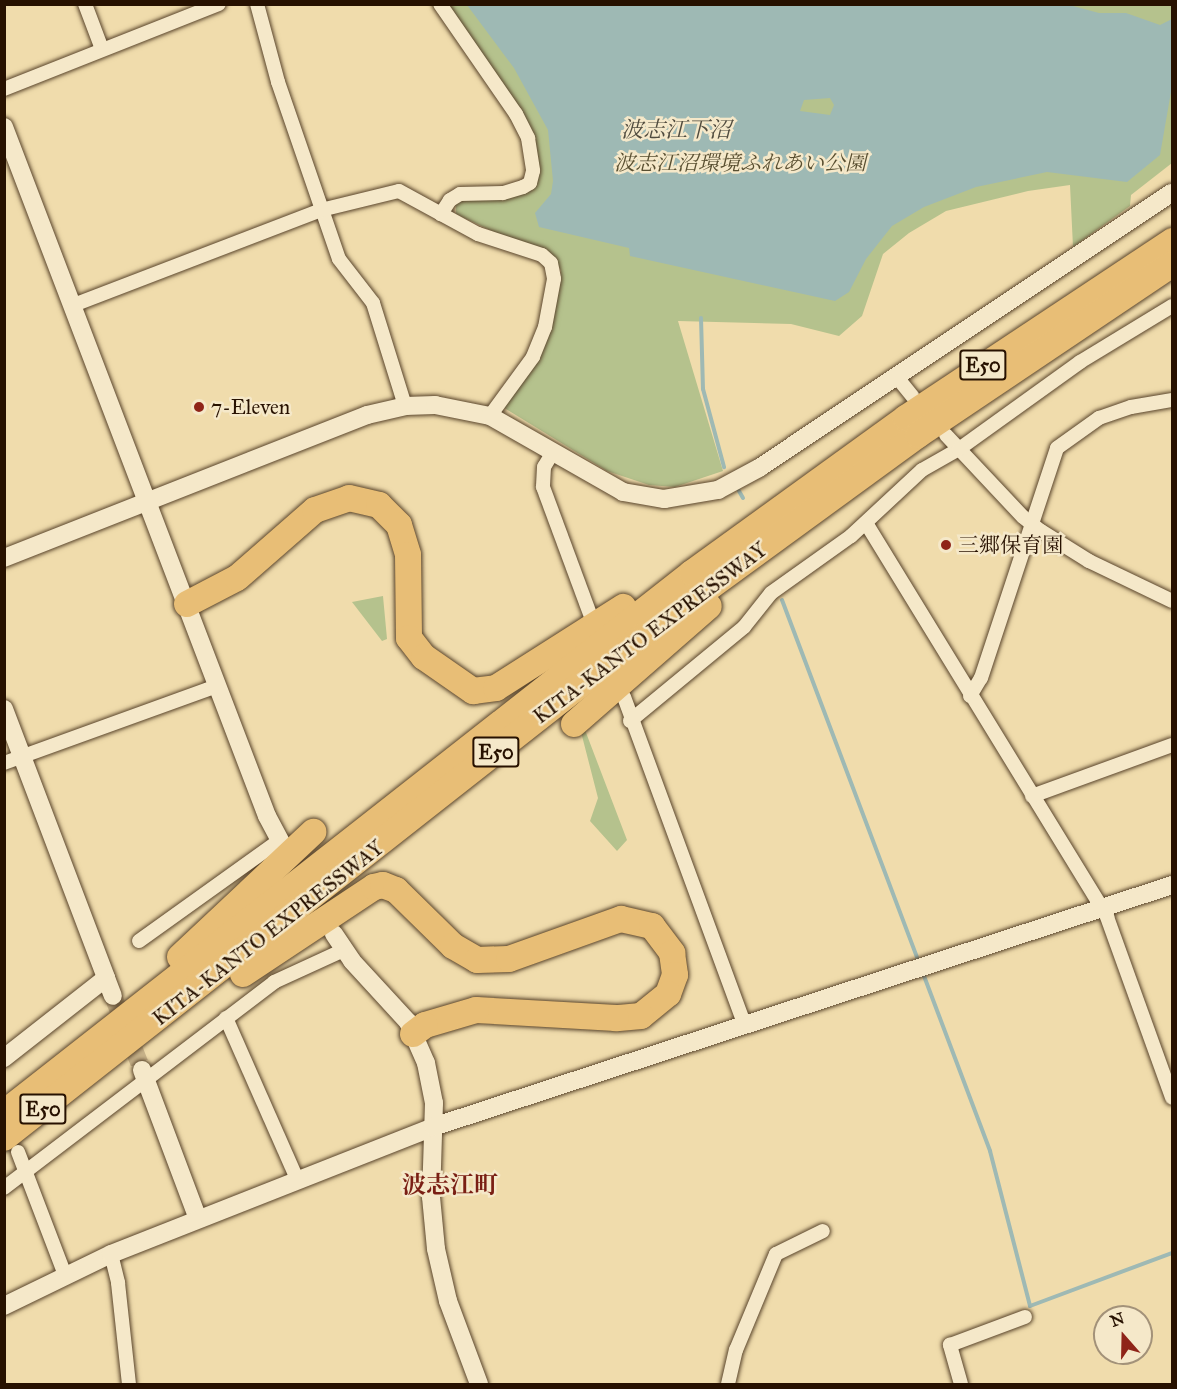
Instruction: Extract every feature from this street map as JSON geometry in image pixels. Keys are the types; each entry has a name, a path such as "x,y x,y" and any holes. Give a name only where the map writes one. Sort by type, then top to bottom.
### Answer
{"highway":[{"name":"KITA-KANTO EXPRESSWAY","path":"4,1113 541,690 798,495 1025,336 1173,241"},
{"name":"KITA-KANTO EXPRESSWAY","path":"11,1145 82,1079 645,634 918,435 1173,264"},
{"path":"574,724 668,640 918,435"},
{"path":"187,604 237,578 323,505 349,498 368,501 386,510 404,534 408,555 407,630 413,646 467,688 488,692 798,495"},
{"path":"187,604 239,585 322,516 338,507 357,506 381,516 397,537 400,556 399,640"},
{"path":"4,1108 219,923 313,832"},
{"path":"82,1079 374,887 396,890 453,946 477,960 509,960 621,919 652,926 672,953 675,975 668,994 641,1016 616,1018 476,1010 425,1025 413,1034"},
{"path":"413,1034 480,1018 633,1025 661,1014 680,987 682,963 675,940 661,923 642,913 608,915 496,955 468,948 455,937 446,922"}],"street":[{"path":"85,4 102,49"},
{"path":"4,89 219,4"},
{"path":"257,4 278,82 339,259 373,303 405,406"},
{"path":"441,4 516,114 528,138 533,171 530,183 503,193 460,194 450,200 441,214"},
{"path":"4,127 267,816 282,843 140,941"},
{"path":"71,306 321,210 399,191 478,234 542,255 553,269 551,302 533,357 490,416"},
{"path":"4,558 147,504 367,416 405,406 435,405 490,416 623,492 664,499 701,495 739,480 1173,193"},
{"path":"630,721 744,627 771,593 866,523 922,470 959,449 1080,362 1173,306"},
{"path":"896,376 912,396"},
{"path":"970,696 981,678 1053,457 1064,441 1117,411 1173,400"},
{"path":"946,435 1031,524 1089,561 1173,601"},
{"path":"553,452 544,467 543,487 590,614"},
{"path":"866,523 1101,908 1173,1098"},
{"path":"4,763 217,686"},
{"path":"624,697 630,721 745,1024"},
{"path":"4,708 113,996"},
{"path":"1032,796 1173,745"},
{"path":"4,1306 111,1254 434,1127 1173,885"},
{"path":"334,934 344,950 390,999 413,1034 431,1079 434,1127 431,1197 436,1250 448,1301 478,1384"},
{"path":"4,1188 144,1076 274,982 344,950"},
{"path":"4,1058 106,978"},
{"path":"226,1018 298,1181"},
{"path":"144,1076 198,1219"},
{"path":"11,1145 64,1275"},
{"path":"728,1384 736,1350 776,1254 824,1231"},
{"path":"111,1254 118,1283 129,1384"},
{"path":"961,1384 950,1345 1025,1317"}],"green space":[{"name":"波志江下沼","path":"448,5 1172,5 1172,163 1131,195 1130,206 1073,247 1070,185 1028,191 946,211 909,233 883,254 862,316 839,336 791,324 678,321 723,471 675,487 649,485 607,471 501,406 554,314 561,271 556,261 456,214 456,204 462,200 526,191 536,151"},
{"path":"383,596 387,639 382,641 352,602"},
{"path":"585,730 627,840 617,851 590,821 598,798 581,732"}],"water":[{"name":"波志江下沼","path":"467,5 1069,5 1099,13 1126,13 1160,25 1172,19 1172,86 1160,155 1127,182 1047,172 976,187 924,207 892,226 866,259 849,292 835,301 630,256 629,248 539,227 535,213 551,194 553,181 548,130 514,68","holes":["830,98 834,105 830,115 800,111 804,100"]}],"waterway":[{"path":"701,318 703,389 724,467"},
{"path":"739,491 743,498"},
{"path":"782,600 918,960"},
{"path":"924,976 990,1151 1030,1306 1172,1253"}],"tunnel":[{"path":"113,996 142,1070"}],"place":[{"name":"7-Eleven","path":"199,407"},
{"name":"三郷保育園","path":"946,545"}],"district":[{"name":"波志江町","path":"450,1186"}],"park label":[{"name":"波志江沼環境ふれあい公園","path":"740,163"}]}
